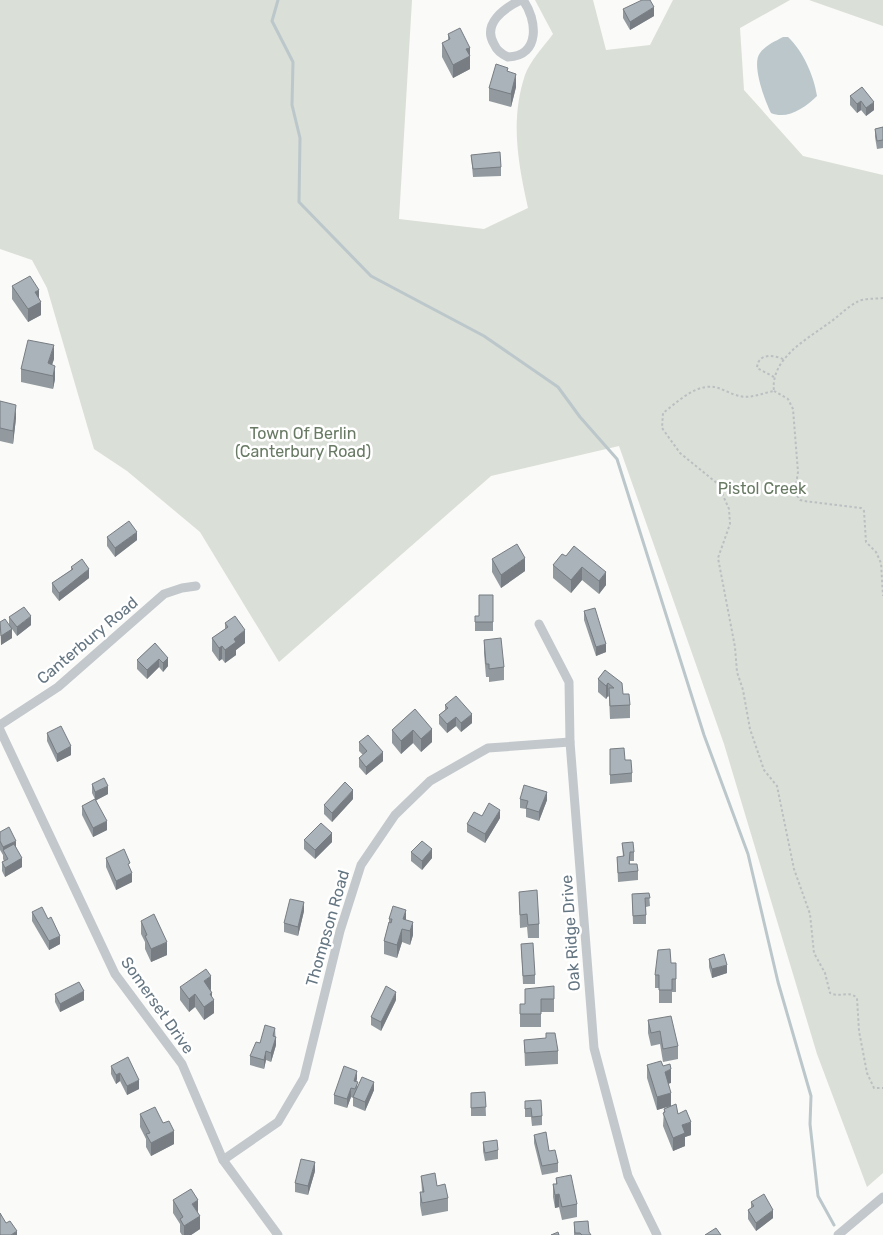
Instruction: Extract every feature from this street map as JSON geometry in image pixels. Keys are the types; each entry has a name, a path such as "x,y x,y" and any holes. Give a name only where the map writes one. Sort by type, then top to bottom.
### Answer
{"street":[{"path":"522,0 534,22 534,38 530,47 522,53 508,57 496,50 491,40 490,30 494,20 501,12 522,0"},
{"name":"Canterbury Road","path":"0,724 58,687 164,594 196,586"},
{"name":"Oak Ridge Drive","path":"539,624 569,682 570,742 594,1048 628,1176 657,1235"},
{"name":"Somerset Drive","path":"0,730 115,974 182,1064 223,1160 278,1235"},
{"name":"Thompson Road","path":"223,1160 278,1122 304,1078 340,931 361,865 395,815 430,782 488,748 570,742"},
{"path":"838,1235 883,1197"}],"path":[{"path":"774,391 774,377 785,360 806,338 829,324 858,301 883,298"},
{"path":"774,377 757,368 758,362 764,357 772,355 785,360"},
{"path":"883,596 881,564 876,552 866,542 864,511 861,508 800,500 795,492 798,472 793,409 788,399 774,391 750,397 737,396 715,386 705,387 694,391 663,413 662,428 680,454 718,484 729,509 730,524 718,558 735,647 737,672 743,690 750,729 764,770 777,786 794,869 810,914 814,953 825,973 830,993 834,995 848,993 857,998 859,1031 867,1073 874,1088 883,1088"}],"green space":[{"path":"0,0 412,0 399,219 484,229 528,208 517,142 520,92 527,70 553,34 535,0 593,0 606,50 650,45 673,0 790,0 740,28 744,90 803,156 883,175 883,1173 867,1187 817,1054 724,744 619,446 491,476 279,662 200,532 127,471 94,449 47,288 32,260 0,249"},
{"path":"809,0 883,0 883,26"}],"shaded area":[{"path":"783,37 788,37 803,57 813,80 817,96 796,112 777,115 771,113 768,107 760,83 757,65 762,50"}],"building":[{"path":"642,0 650,0 654,7 630,22 623,9"},
{"path":"460,28 470,48 466,49 470,56 453,65 442,43 450,39 448,34"},
{"path":"496,64 508,68 507,71 516,74 511,94 489,88"},
{"path":"862,87 874,102 866,108 861,101 857,104 850,96"},
{"path":"883,127 883,140 877,141 875,129"},
{"path":"500,152 501,167 473,169 471,155"},
{"path":"30,276 39,290 35,292 41,302 28,309 12,286"},
{"path":"28,340 54,345 48,363 55,366 53,376 21,369"},
{"path":"0,401 16,405 13,431 0,428"},
{"path":"129,521 137,532 115,548 107,537"},
{"path":"517,544 525,558 501,575 492,559"},
{"path":"574,546 606,572 599,581 582,567 571,580 553,565 562,554 566,556"},
{"path":"82,559 89,569 59,593 52,583 73,569 71,567"},
{"path":"479,595 493,595 493,622 475,622 475,616 479,616"},
{"path":"24,607 31,616 17,627 9,617"},
{"path":"595,608 606,644 596,647 584,611"},
{"path":"235,616 245,630 234,639 236,642 225,650 222,646 219,648 212,638 228,627 225,623"},
{"path":"5,619 12,629 1,636 0,622"},
{"path":"501,638 504,667 489,669 489,664 486,664 484,640"},
{"path":"155,643 168,658 163,663 159,659 147,670 137,660"},
{"path":"605,670 622,683 623,694 629,694 630,705 610,706 609,688 614,688 608,683 606,686 598,679"},
{"path":"456,696 472,714 461,723 456,717 447,724 439,715 448,708 445,705"},
{"path":"415,709 432,729 421,739 413,730 401,741 392,730"},
{"path":"61,726 71,746 57,754 47,733"},
{"path":"368,735 383,752 366,767 359,758 367,751 359,742"},
{"path":"624,748 625,760 631,760 632,773 610,775 610,749"},
{"path":"104,778 108,786 95,792 92,784"},
{"path":"345,782 353,790 332,813 324,805"},
{"path":"524,785 547,792 539,812 526,808 528,801 520,799"},
{"path":"95,799 107,821 93,828 82,806"},
{"path":"489,803 500,810 485,834 467,824 474,812 482,816"},
{"path":"321,823 332,833 315,850 304,840"},
{"path":"9,827 16,841 3,847 0,841 0,832"},
{"path":"422,841 432,849 422,861 411,852"},
{"path":"633,842 634,852 630,852 629,864 637,864 638,871 618,873 617,857 624,856 622,843"},
{"path":"14,844 22,858 5,868 2,862 8,859 3,850"},
{"path":"124,849 132,873 116,881 106,858"},
{"path":"537,890 539,924 528,925 527,914 520,915 519,892"},
{"path":"649,893 650,898 645,898 646,915 633,916 632,894"},
{"path":"290,899 304,902 298,927 284,923"},
{"path":"393,906 406,910 403,919 413,922 410,931 402,929 397,945 384,941 389,922 391,923 392,919 389,919"},
{"path":"42,907 48,919 51,917 60,936 49,941 32,912"},
{"path":"154,914 167,942 151,949 141,921"},
{"path":"533,943 535,975 523,976 521,944"},
{"path":"670,949 671,963 676,963 676,979 672,979 672,990 659,990 659,975 655,975 658,950"},
{"path":"724,954 727,965 712,969 709,959"},
{"path":"206,969 211,976 204,981 214,1000 204,1007 195,994 189,999 180,987"},
{"path":"79,982 84,991 60,1004 55,994"},
{"path":"386,986 396,992 381,1022 371,1017"},
{"path":"554,986 554,999 541,999 541,1014 520,1014 520,1004 525,1004 525,989"},
{"path":"671,1016 678,1046 663,1049 660,1031 651,1033 648,1020"},
{"path":"265,1025 275,1028 273,1036 276,1037 271,1053 266,1051 264,1060 250,1056 256,1042 260,1043"},
{"path":"546,1033 555,1033 558,1051 525,1053 524,1040 546,1038"},
{"path":"128,1057 139,1080 127,1086 120,1073 116,1075 111,1066"},
{"path":"661,1061 663,1066 670,1064 671,1069 665,1072 671,1093 657,1097 647,1065"},
{"path":"344,1066 357,1071 354,1081 358,1082 355,1089 351,1088 347,1099 334,1095"},
{"path":"362,1077 374,1082 365,1102 353,1097"},
{"path":"485,1092 486,1107 471,1108 471,1093"},
{"path":"541,1100 542,1116 532,1117 531,1108 525,1109 525,1101"},
{"path":"676,1104 678,1114 686,1110 691,1122 682,1125 685,1133 673,1138 663,1113 665,1112 664,1109"},
{"path":"155,1107 163,1123 169,1121 174,1131 151,1143 146,1134 150,1133 140,1114"},
{"path":"546,1132 549,1151 555,1150 558,1163 542,1166 534,1135"},
{"path":"497,1140 498,1150 485,1153 483,1142"},
{"path":"301,1159 315,1162 308,1186 295,1183"},
{"path":"435,1173 437,1186 445,1184 448,1198 422,1203 420,1192 424,1192 421,1176"},
{"path":"571,1175 577,1204 562,1207 559,1194 555,1195 553,1184 557,1184 556,1178"},
{"path":"191,1189 198,1200 192,1204 200,1216 184,1226 180,1219 183,1217 173,1200"},
{"path":"764,1194 773,1210 756,1223 748,1210 754,1206 751,1202"},
{"path":"0,1213 6,1223 10,1221 17,1231 11,1235 0,1235"},
{"path":"588,1221 591,1235 575,1233 574,1222"},
{"path":"716,1228 721,1235 705,1235"}],"waterway":[{"path":"278,0 272,21 293,62 292,105 300,138 299,202 371,276 484,336 558,387 580,417 617,459 704,735 748,854 778,982 811,1096 810,1124 818,1196 834,1225"}],"park label":[{"name":"Town Of Berlin (Canterbury Road)","path":"303,442"},
{"name":"Pistol Creek","path":"762,488"}]}
